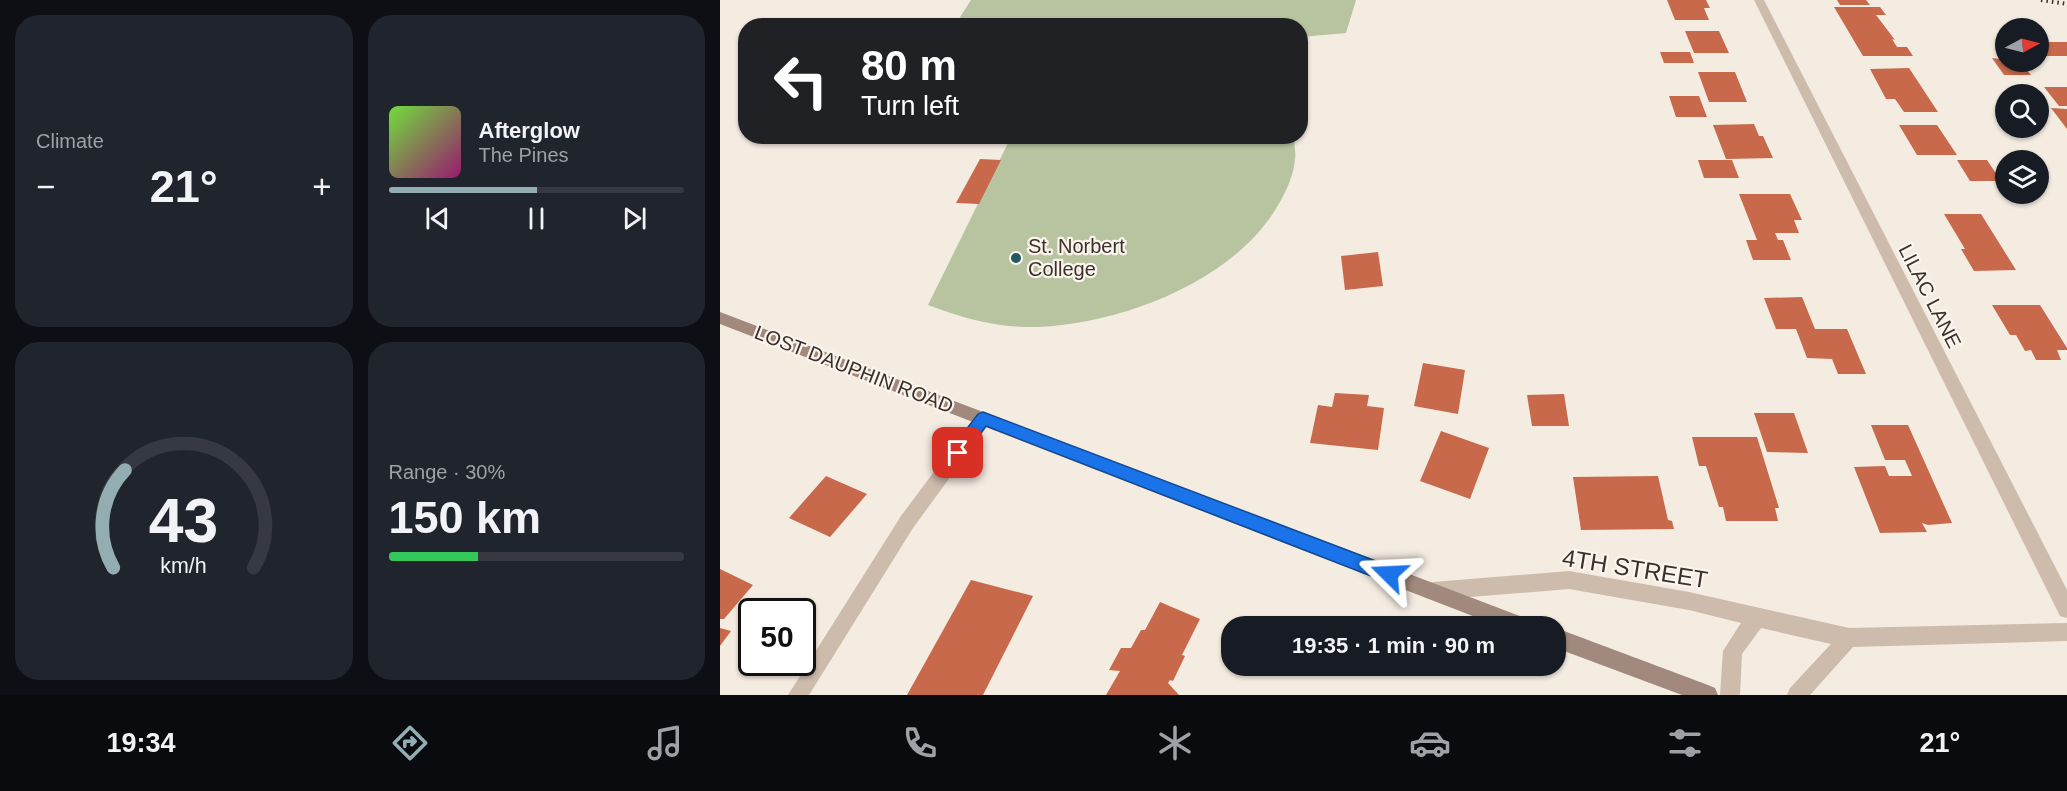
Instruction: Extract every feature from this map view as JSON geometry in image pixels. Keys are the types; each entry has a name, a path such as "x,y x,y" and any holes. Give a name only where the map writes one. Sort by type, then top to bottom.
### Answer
{"main road":[{"name":"LOST DAUPHIN ROAD","path":"720,318 1497,616"},
{"path":"1566,642 1708,695"}],"street":[{"name":"LILAC LANE","path":"1759,0 2067,609"},
{"path":"798,695 908,522 983,419"},
{"name":"4TH STREET","path":"1433,591 1569,580 1689,601 1849,638 2067,632"},
{"path":"1730,695 1733,651 1757,618"},
{"path":"1797,695 1849,638"}],"green space":[{"path":"971,0 1356,0 1346,33 1308,36 1308,18 959,18"},
{"path":"1008,144 1294,144 1292,176 1280,202 1261,230 1236,254 1207,275 1175,292 1106,317 1072,324 1039,327 995,324 928,305"}],"building":[{"path":"1667,0 1706,0 1710,8 1704,8 1709,20 1675,20"},
{"path":"1837,0 1866,0 1870,5 1840,5"},
{"path":"1834,7 1880,7 1886,15 1876,15 1895,40 1892,39 1897,47 1907,47 1913,56 1863,56"},
{"path":"1685,31 1719,31 1729,53 1694,53"},
{"path":"2049,42 2067,42 2067,56 2049,56"},
{"path":"1660,52 1690,52 1694,63 1664,63"},
{"path":"1909,68 1938,112 1904,112 1895,99 1886,99 1870,69"},
{"path":"1698,72 1735,72 1747,102 1709,102"},
{"path":"2002,72 2029,72 2031,75 2004,75"},
{"path":"2049,87 2067,87 2067,106 2059,106 2049,93"},
{"path":"1669,96 1699,96 1707,117 1676,117"},
{"path":"2051,108 2067,109 2067,129"},
{"path":"1754,124 1759,136 1763,136 1773,158 1726,159 1713,125"},
{"path":"1899,125 1937,125 1957,155 1917,155"},
{"path":"980,159 1001,160 979,204 956,203"},
{"path":"1698,160 1732,160 1739,178 1704,178"},
{"path":"1957,160 1987,160 1995,172 1995,181 1970,181"},
{"path":"1739,194 1790,194 1802,220 1794,220 1799,233 1775,233 1778,240 1783,240 1791,260 1753,260 1746,240 1757,240"},
{"path":"1944,214 1981,214 2016,270 1974,271 1961,249 1965,249"},
{"path":"1378,252 1383,286 1345,290 1341,256"},
{"path":"1802,297 1815,329 1847,329 1866,374 1838,374 1832,359 1807,358 1796,329 1776,329 1764,298"},
{"path":"1992,305 2040,305 2067,348 2067,350 2057,350 2061,360 2036,360 2031,350 2025,351 2016,335 2010,335"},
{"path":"1423,363 1465,370 1458,414 1414,406"},
{"path":"1335,393 1369,395 1367,406 1384,408 1378,450 1310,443 1318,405 1332,407"},
{"path":"1564,394 1569,426 1532,426 1527,395"},
{"path":"1754,413 1794,413 1808,453 1767,452"},
{"path":"1871,425 1908,425 1952,523 1928,525 1922,523 1927,532 1880,533 1854,467 1885,466 1889,476 1912,476 1905,460 1885,460"},
{"path":"1441,431 1489,448 1470,499 1420,481"},
{"path":"1692,437 1757,437 1779,508 1775,508 1778,521 1726,521 1723,507 1719,507 1706,466 1699,466"},
{"path":"826,476 867,494 830,537 789,518"},
{"path":"1658,476 1668,520 1672,521 1674,529 1581,530 1573,477"},
{"path":"720,569 753,585 742,598 738,598 738,603 724,619 720,619"},
{"path":"971,580 1033,596 983,695 907,695"},
{"path":"1160,602 1200,619 1182,655 1185,656 1173,681 1170,680 1168,683 1179,695 1106,695 1120,671 1109,670 1121,648 1131,648 1141,630 1145,630"},
{"path":"720,628 731,631 720,646"}],"railway":[{"path":"2041,0 2067,4"}],"place":[{"name":"St. Norbert College","path":"1016,258"}],"route":[{"path":"958,453 983,419 1389,574"}]}
